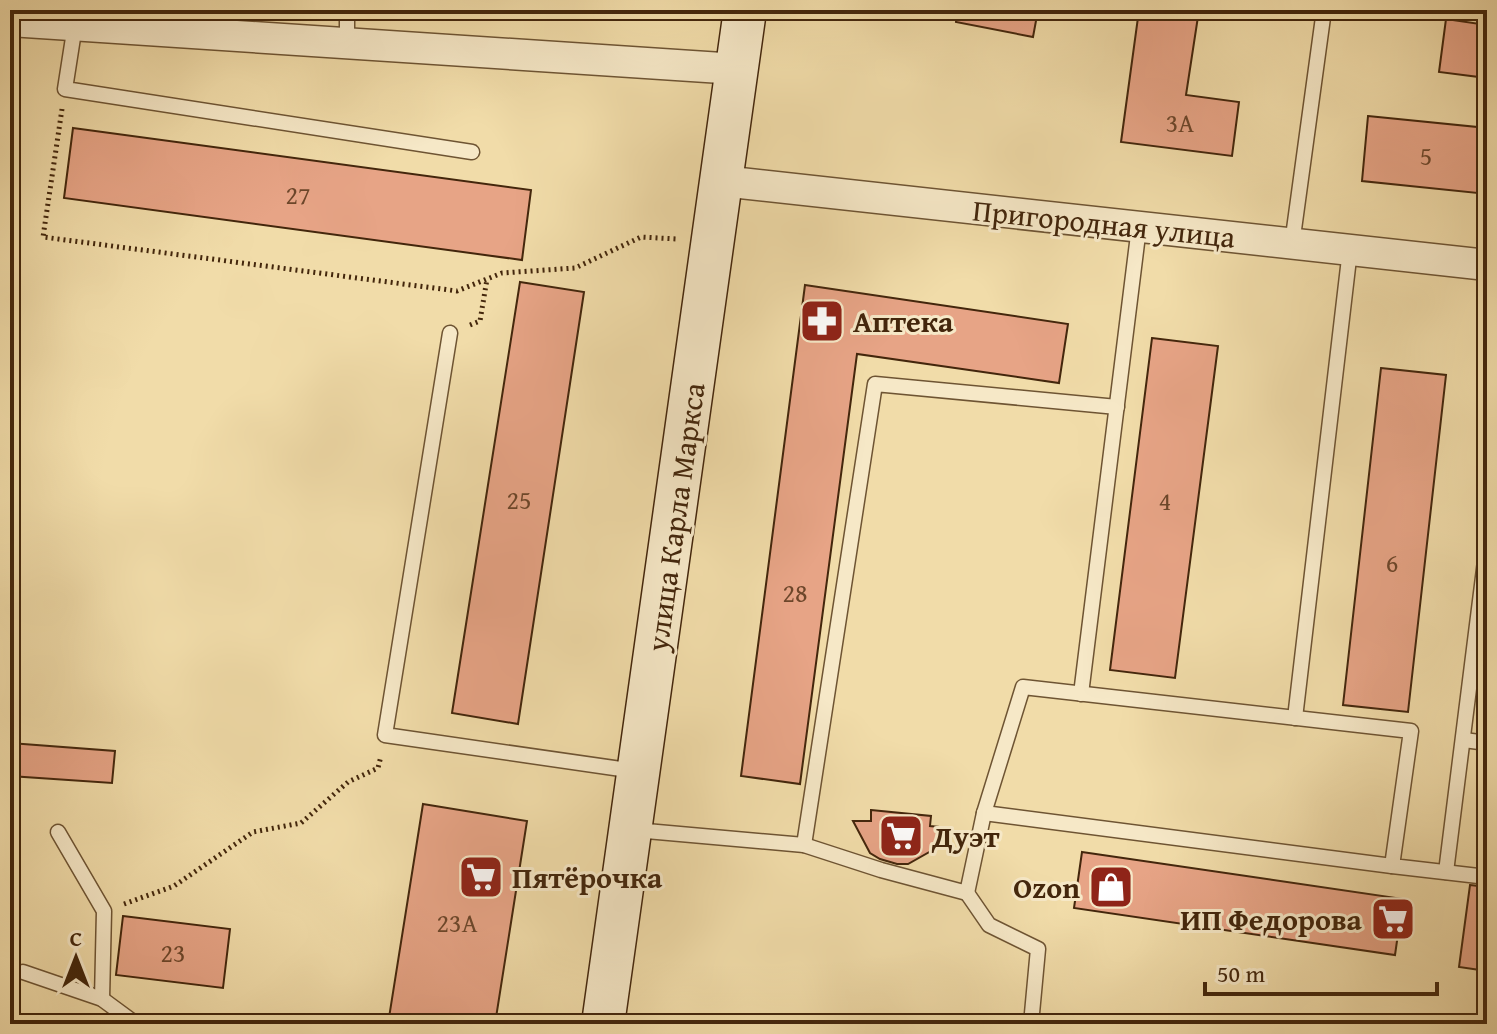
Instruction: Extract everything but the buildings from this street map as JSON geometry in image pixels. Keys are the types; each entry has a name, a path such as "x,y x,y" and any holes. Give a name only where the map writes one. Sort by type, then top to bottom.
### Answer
{"main road":[{"name":"улица Карла Маркса","path":"603,1024 745,10"}],"street":[{"path":"10,21 75,25 198,22 347,43 737,69"},
{"name":"Пригородная улица","path":"722,181 1487,265"}],"lane":[{"path":"347,10 347,43"},
{"path":"1292,244 1324,10"},
{"path":"75,25 65,89 472,152"},
{"path":"1081,694 1139,227"},
{"path":"1295,718 1350,250"},
{"path":"450,333 385,735 639,771"},
{"path":"804,845 875,384 1117,407"},
{"path":"1446,872 1483,611 1487,545"},
{"path":"967,893 984,813 1023,687 1411,731 1392,866"},
{"path":"1464,740 1487,743"},
{"path":"984,813 1487,877"},
{"path":"631,830 804,845 967,893 989,925 1038,949 1031,1024"},
{"path":"58,832 104,911 102,999"},
{"path":"23,972 102,999 136,1024"}],"path":[{"path":"65,89 43,237 457,291 502,273 575,268 641,237 713,240"},
{"path":"450,333 480,321 487,279"},
{"path":"104,911 174,886 253,832 301,823 348,782 378,768 385,735"}],"place":[{"name":"Аптека","path":"822,321"},
{"name":"Дуэт","path":"901,836"},
{"name":"Пятёрочка","path":"481,877"},
{"name":"Ozon","path":"1111,887"},
{"name":"ИП Федорова","path":"1393,919"}]}
